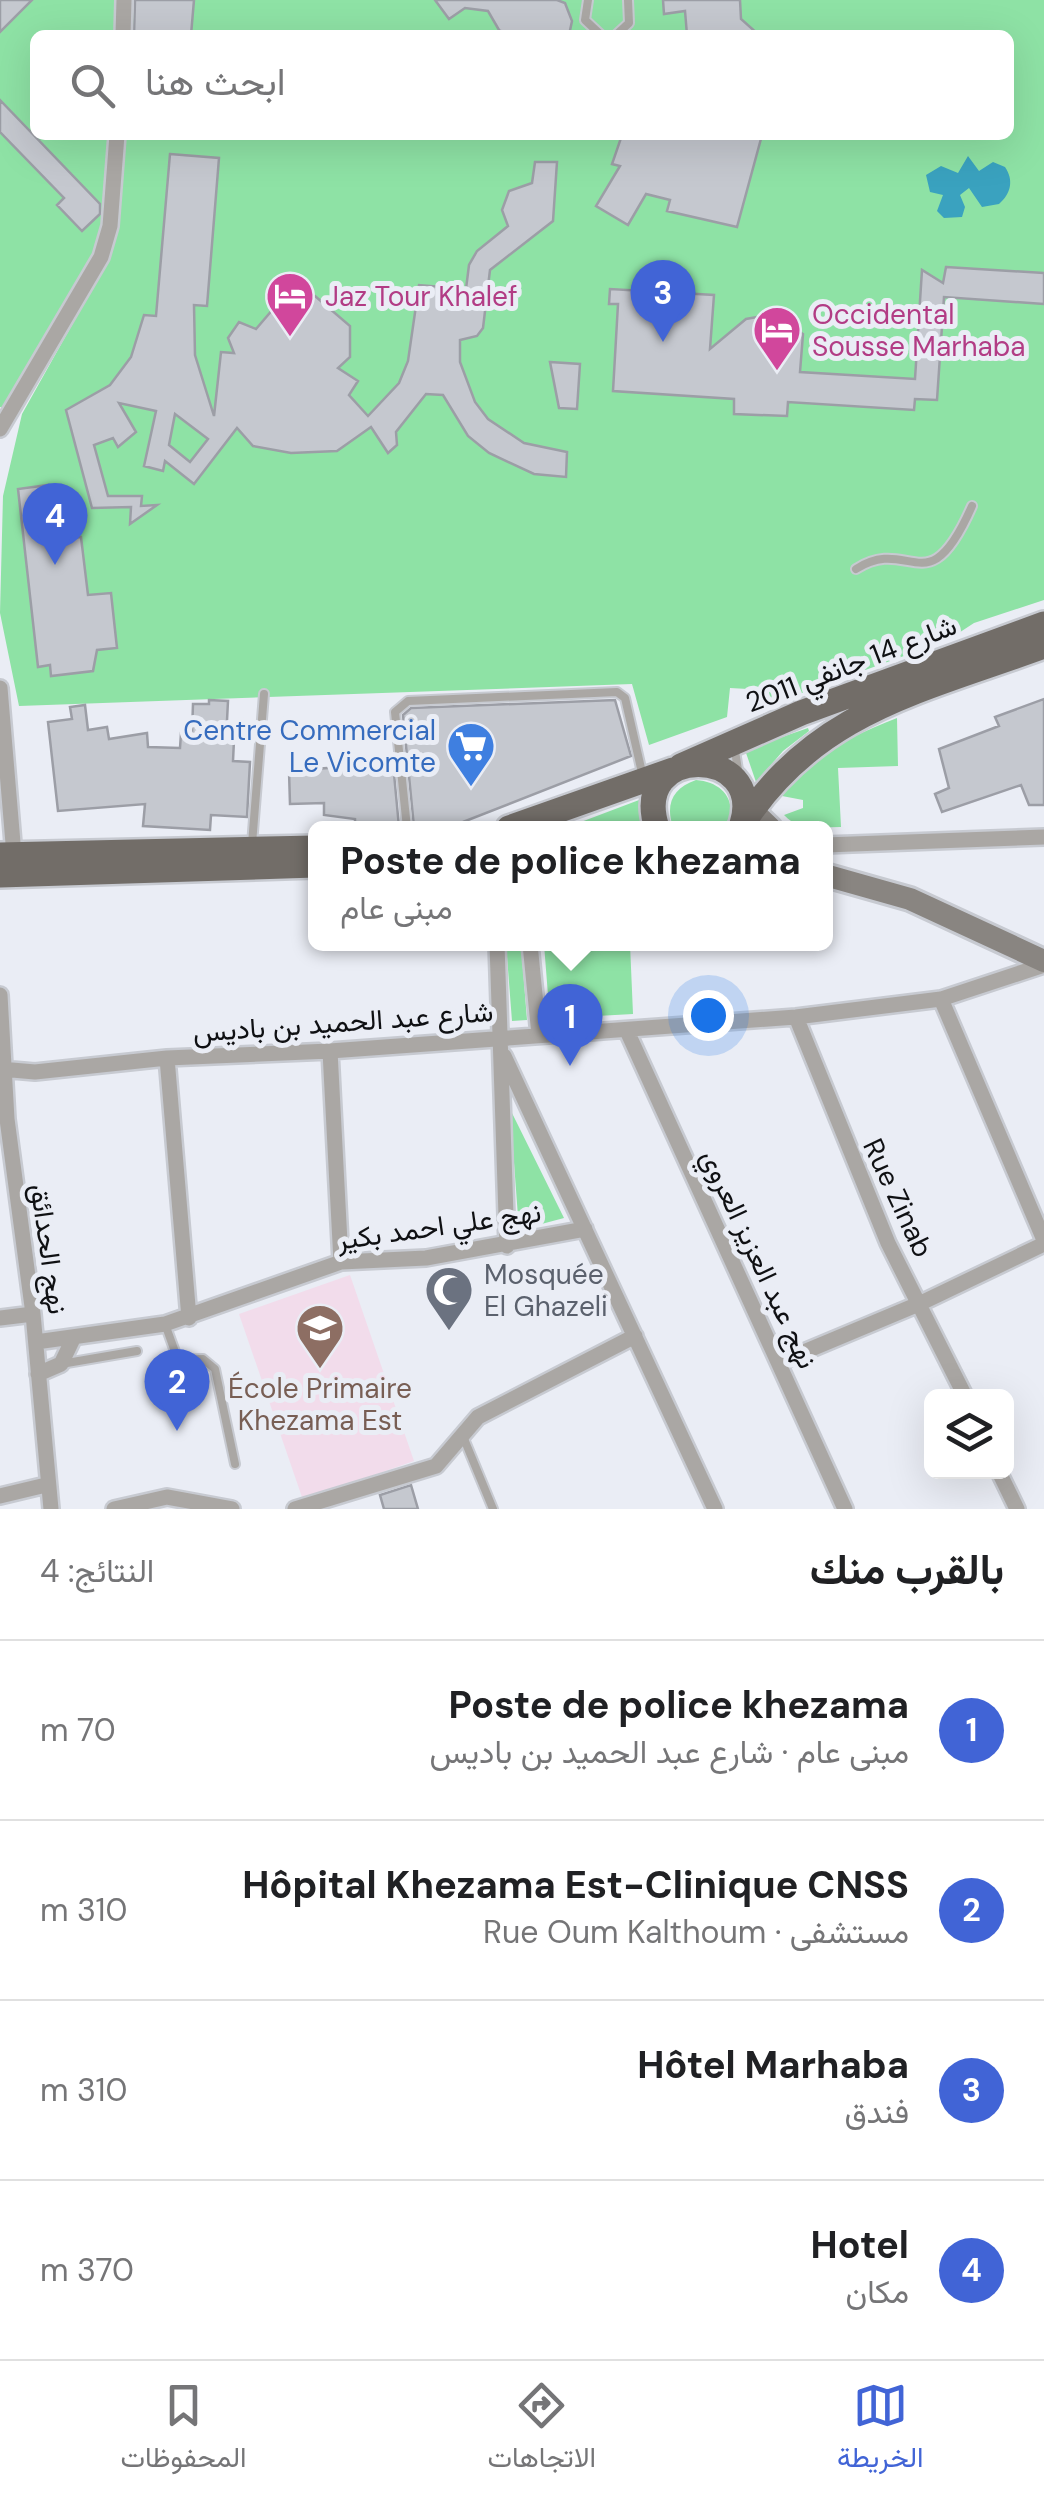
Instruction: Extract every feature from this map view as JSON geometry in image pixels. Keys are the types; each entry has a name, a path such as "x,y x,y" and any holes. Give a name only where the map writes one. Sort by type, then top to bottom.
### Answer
{"main road":[{"name":"شارع 14 جانفي 2011","path":"528,821 677,768 733,740 1044,624"},
{"name":"شارع 14 جانفي 2011","path":"748,816 778,774 834,730 864,713 1044,646"},
{"path":"656,821 654,796 677,768 711,764 725,771 748,816"},
{"path":"5,862 308,848"},
{"path":"5,862 308,866"},
{"path":"833,869 856,882"},
{"path":"833,877 965,922 1044,963"}],"street":[{"path":"123,30 124,0"},
{"path":"0,429 101,257 110,226 117,140"},
{"path":"0,688 5,862"},
{"path":"833,845 1044,837"},
{"path":"497,951 504,1056 507,1246"},
{"path":"531,951 539,1034"},
{"name":"شارع عبد الحميد بن باديس","path":"3,1070 627,1031 796,1016 941,999 1044,963"},
{"name":"نهج الحدائق","path":"0,995 7,1182 36,1342 51,1509"},
{"path":"780,1362 921,1303 1044,1242 941,999"},
{"name":"Rue Zinab","path":"796,1016 888,1244 921,1303 961,1389"},
{"name":"نهج عبد العزيز العروي","path":"627,1031 845,1509"},
{"path":"330,1051 342,1262"},
{"path":"504,1056 715,1509"},
{"path":"167,1058 189,1318"},
{"name":"نهج علي احمد بكير","path":"36,1342 189,1318 342,1262 426,1258 585,1229"},
{"path":"0,1318 32,1314"},
{"path":"295,1509 436,1466 478,1417 635,1336"},
{"path":"38,1374 61,1364 74,1339"},
{"path":"1003,1479 1017,1509"},
{"path":"0,1496 46,1484"},
{"path":"114,1509 168,1503 232,1509"}],"lane":[{"path":"621,30 629,23 628,0"},
{"path":"585,1 585,20 596,30"},
{"path":"856,568 867,562 924,563 943,558 956,544 972,506"},
{"path":"405,821 396,712 408,701 618,692 625,698 644,780"},
{"path":"252,848 264,694"},
{"path":"733,740 748,816"},
{"path":"165,1324 178,1360 203,1358 215,1369 235,1464"},
{"path":"61,1364 137,1351"},
{"path":"462,1434 493,1509"}],"shaded area":[{"name":"École Primaire Khezama Est","path":"350,1275 414,1461 303,1500 239,1314"}],"green space":[{"path":"0,0 124,0 122,30 30,30 30,140 113,140 104,226 86,268 8,409 0,407"},
{"path":"135,0 1044,0 1044,600 974,623 948,640 755,710 748,689 730,688 727,717 649,745 632,684 19,706 0,613 3,496 22,414 101,273 117,228 124,140 1014,140 1014,30 132,30"},
{"path":"897,718 898,766 838,768 841,827 833,827 833,821 790,820 784,815 803,808 803,800 782,796 792,782 818,758"},
{"path":"808,728 809,731 783,751 756,782 745,750"},
{"path":"696,780 721,789 730,802 729,821 672,821 671,804 682,787"},
{"path":"647,797 648,821 584,821"},
{"path":"507,951 522,951 527,1020 512,1021"},
{"path":"545,951 630,951 633,1014 561,1018 549,1008"},
{"path":"510,1109 564,1218 519,1230"}],"water":[{"path":"968,156 979,171 993,162 1005,167 1010,177 1009,191 999,204 982,207 969,188 960,195 965,207 962,217 944,218 937,211 943,195 930,192 926,175 941,166 958,173"}],"building":[{"path":"0,0 32,0 0,32"},
{"path":"135,0 194,0 191,30 134,30"},
{"path":"435,0 557,0 565,3 572,21 570,30 499,30 488,11 465,8 449,19"},
{"path":"663,0 740,0 741,19 753,30 687,30 685,11 664,14"},
{"path":"0,100 30,131 30,140 38,140 100,204 100,214 82,231 57,205 64,198 0,132"},
{"path":"620,140 761,140 737,227 667,211 670,200 646,194 628,225 596,206 620,166 612,164"},
{"name":"Jaz Tour Khalef","path":"170,154 219,158 207,306 194,305 195,355 214,416 221,352 234,353 228,338 239,322 256,329 280,301 289,303 297,296 315,296 350,326 350,357 338,368 358,381 349,395 368,416 399,383 408,361 419,285 466,289 469,265 477,251 508,226 502,210 509,191 532,183 535,162 557,162 553,221 490,270 483,328 477,336 460,340 460,362 475,402 488,419 524,443 567,452 566,477 534,474 489,453 468,436 443,395 426,394 396,432 397,445 388,453 371,427 337,451 291,453 253,446 237,428 194,484 165,461 163,471 144,466 156,411 119,403 136,432 118,447 113,438 94,445 108,496 142,496 141,506 157,505 130,524 131,507 92,508 66,410 110,385 131,357 144,315 156,316","holes":["175,414 208,439 190,462 169,445"]},
{"path":"946,267 1044,273 1044,304 944,297 937,400 915,399 914,410 788,402 787,416 734,414 734,399 613,391 618,304 609,304 610,289 714,295 710,349 746,319 774,314 803,334 800,372 915,379 922,270 943,283"},
{"path":"550,362 580,364 577,409 559,408"},
{"path":"48,485 52,528 66,526 68,538 81,537 88,595 111,593 117,648 97,650 93,671 51,676 50,665 38,667 18,489"},
{"path":"1044,699 1044,805 1029,805 1021,785 942,812 935,794 949,788 939,749 999,726 995,717"},
{"path":"209,700 228,701 226,740 234,740 233,761 250,762 247,817 211,815 210,830 143,826 145,804 58,811 48,722 72,719 70,707 85,705 88,730 107,727 109,739 147,733 148,747 180,748 181,733 192,733 193,704 209,704"},
{"name":"Centre Commercial Le Vicomte","path":"615,700 631,756 466,821 413,821 403,715 411,708"},
{"path":"393,763 398,821 355,821 324,815 324,803 290,804 289,771"},
{"path":"411,1485 418,1509 384,1509 380,1495"}],"place":[{"name":"Jaz Tour Khalef","path":"290,338"},
{"name":"Hôtel Marhaba","path":"663,342"},
{"name":"Occidental Sousse Marhaba","path":"777,372"},
{"name":"Hotel","path":"55,565"},
{"name":"Centre Commercial Le Vicomte","path":"471,788"},
{"name":"Poste de police khezama","path":"570,1066"},
{"name":"Mosquée El Ghazeli","path":"449,1332"},
{"name":"École Primaire Khezama Est","path":"320,1370"},
{"name":"Hôpital Khezama Est-Clinique CNSS","path":"177,1431"}]}
